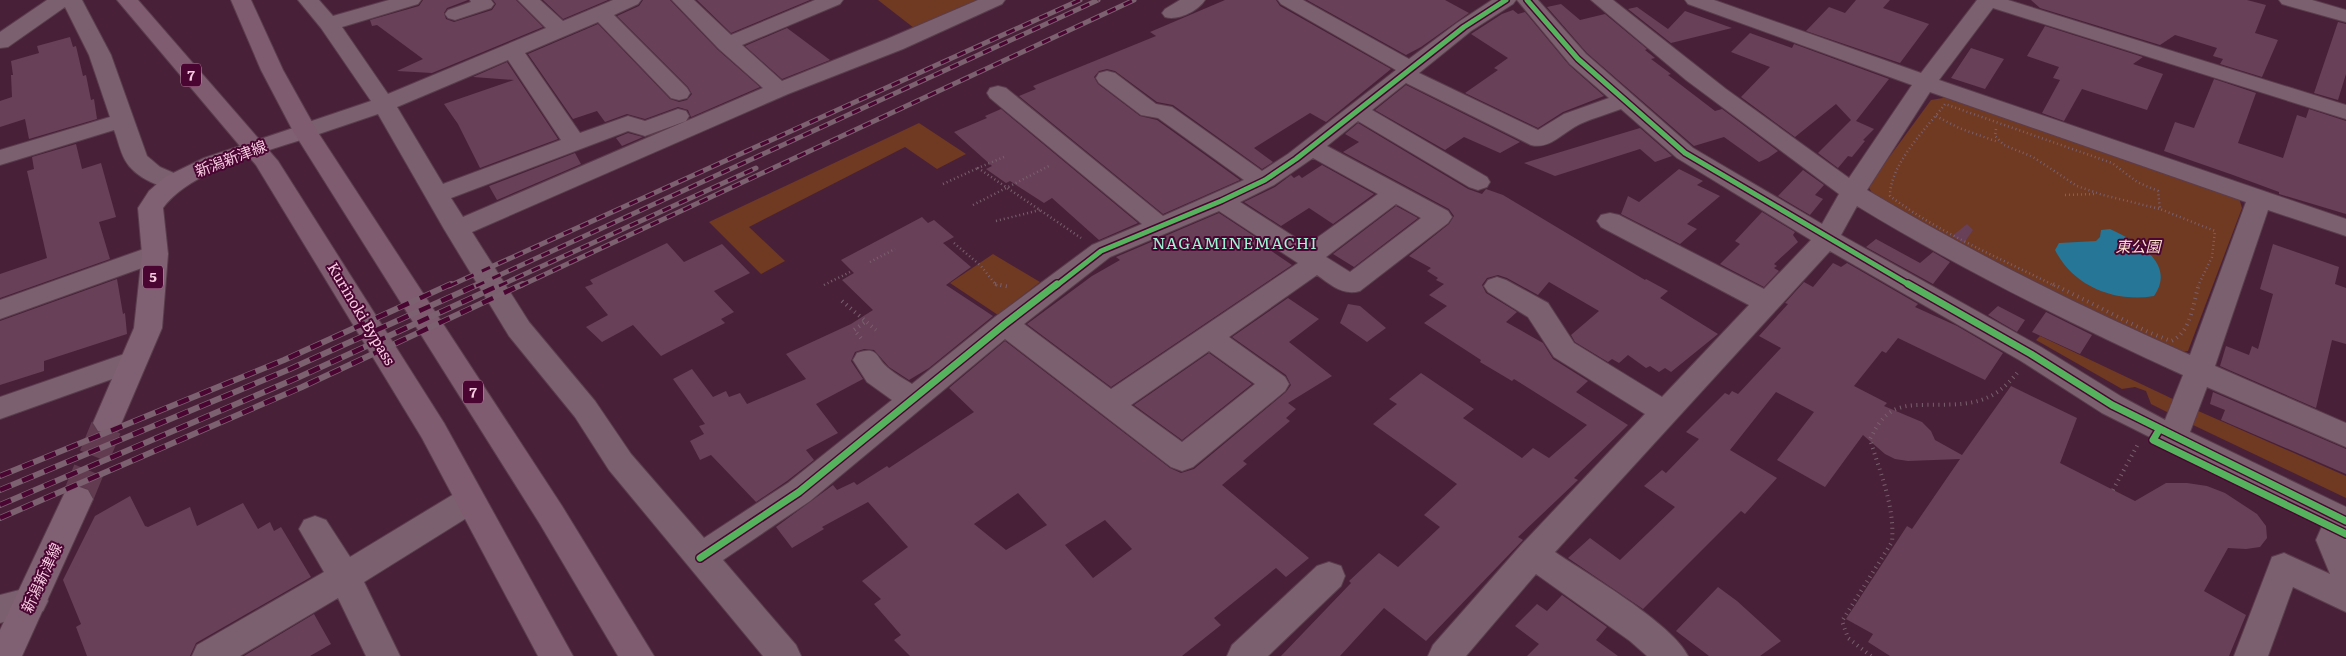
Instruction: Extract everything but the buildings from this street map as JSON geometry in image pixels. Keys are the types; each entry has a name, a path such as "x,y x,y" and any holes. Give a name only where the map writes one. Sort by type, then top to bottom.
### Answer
{"highway":[{"name":"Kurinoki Bypass","path":"127,0 266,162 330,262 433,431 556,656"},
{"name":"7","path":"241,0 272,70 305,131 551,515 637,656"}],"main road":[{"name":"新潟新津線","path":"108,423 148,328 155,254 150,208 158,197 174,182 212,163 305,131"},
{"name":"新潟新津線","path":"5,656 15,605 77,499"}],"street":[{"path":"0,42 61,0"},
{"path":"72,0 100,55 136,159 151,172 174,182"},
{"path":"308,0 329,24 384,104 518,329 585,409 620,462 784,656"},
{"path":"329,24 411,0"},
{"path":"455,14 484,4 480,0"},
{"path":"528,0 560,30"},
{"path":"305,131 384,104 631,0"},
{"path":"682,0 727,44 774,85"},
{"path":"727,44 833,0"},
{"path":"437,195 628,123 645,129 895,44 995,0"},
{"path":"1172,13 1195,0"},
{"path":"1288,0 1407,71 1539,140 1572,120 1625,100"},
{"path":"700,558 799,492 1005,324 1101,251 1159,225 1221,201 1261,182 1311,147 1464,27 1506,0"},
{"path":"1527,0 1578,59 1685,153 1827,238 2032,354 2112,405 2343,520 2332,540 2346,574"},
{"path":"1601,0 1739,111 1852,191 1944,245 2071,313 2346,436"},
{"path":"1695,0 1742,7 1923,82 2346,228"},
{"path":"1445,656 1533,554 1827,238 1852,191 1923,82 1988,0 2346,112"},
{"path":"2289,0 2346,16"},
{"path":"601,13 679,94"},
{"path":"512,50 575,143"},
{"path":"1107,78 1149,110 1164,112 1261,182"},
{"path":"457,229 774,85"},
{"path":"998,93 1159,225"},
{"path":"1357,111 1478,182"},
{"path":"0,158 123,120"},
{"path":"1221,201 1350,285 1439,217 1311,147"},
{"path":"1111,404 1209,337 1312,260 1395,193"},
{"path":"2173,437 2199,371 2254,212 2261,198"},
{"path":"1610,221 1766,302"},
{"path":"0,310 155,254"},
{"path":"1497,286 1538,310 1564,350 1664,412"},
{"path":"1005,324 1182,459 1275,384 1209,337"},
{"path":"867,360 877,375 914,400"},
{"path":"0,408 133,361"},
{"path":"209,656 470,500"},
{"path":"315,529 344,577 383,656"},
{"path":"1533,554 1642,630 1671,656"},
{"path":"2251,656 2284,567 2346,598"},
{"path":"1244,656 1329,576"}],"path":[{"path":"1888,190 1907,154 1945,104 2117,166 2137,182 2158,192 2160,209"},
{"path":"1936,116 1959,128 2028,155 2078,186 2098,194 2140,202 2215,231 2212,257 2199,283 2186,327 2178,338 2171,341 2148,332 1993,255"},
{"path":"1997,123 1995,136 2001,143"},
{"path":"973,205 1072,154"},
{"path":"943,184 1004,157"},
{"path":"978,168 1101,251"},
{"path":"2065,195 2098,194"},
{"path":"996,221 1040,210"},
{"path":"954,243 981,266 996,285 1011,288 1031,306"},
{"path":"870,262 895,249"},
{"path":"824,285 852,271"},
{"path":"842,301 876,330"},
{"path":"1871,656 1847,639 1842,629 1842,621 1892,542 1893,534 1887,492 1870,439 1873,432 1886,414 1905,406 1931,404 1966,405 1984,400 2012,380 2032,354"},
{"path":"2113,490 2140,439"}],"green space":[{"path":"878,0 977,0 914,28"},
{"name":"東公園","path":"1949,97 2239,198 2242,208 2188,351 2173,353 2073,304 1875,198 1868,186 1931,100"},
{"path":"919,123 966,154 937,169 905,147 749,227 785,261 761,274 709,222"},
{"path":"993,254 1040,282 998,315 950,283"},
{"path":"2040,336 2177,401 2171,414 2151,404 2146,391 2135,387 2122,389 2036,340"},
{"path":"2196,410 2346,476 2346,498 2191,424"}],"water":[{"path":"2110,229 2141,247 2157,263 2160,273 2160,284 2154,296 2125,297 2097,289 2073,273 2063,263 2055,250 2059,243 2096,241 2100,237 2101,230"}],"tunnel":[{"path":"77,499 108,423"}],"railway":[{"path":"449,286 1080,0"},
{"path":"476,286 1098,0"},
{"path":"520,286 1134,0"},
{"path":"499,286 756,168"},
{"path":"0,476 284,360 451,284"},
{"path":"0,490 290,369 479,284"},
{"path":"0,505 297,378 502,284"},
{"path":"0,518 302,387 523,284"}],"cycle path":[{"path":"700,558 799,492 1005,324 1101,251 1221,201 1265,180 1296,159 1464,27 1506,0"},
{"path":"1527,0 1578,59 1685,153 1827,238 2031,354 2112,405 2159,430 2346,521"},
{"path":"2159,430 2153,440 2346,534"}],"district":[{"name":"NAGAMINEMACHI","path":"1235,243"}]}
